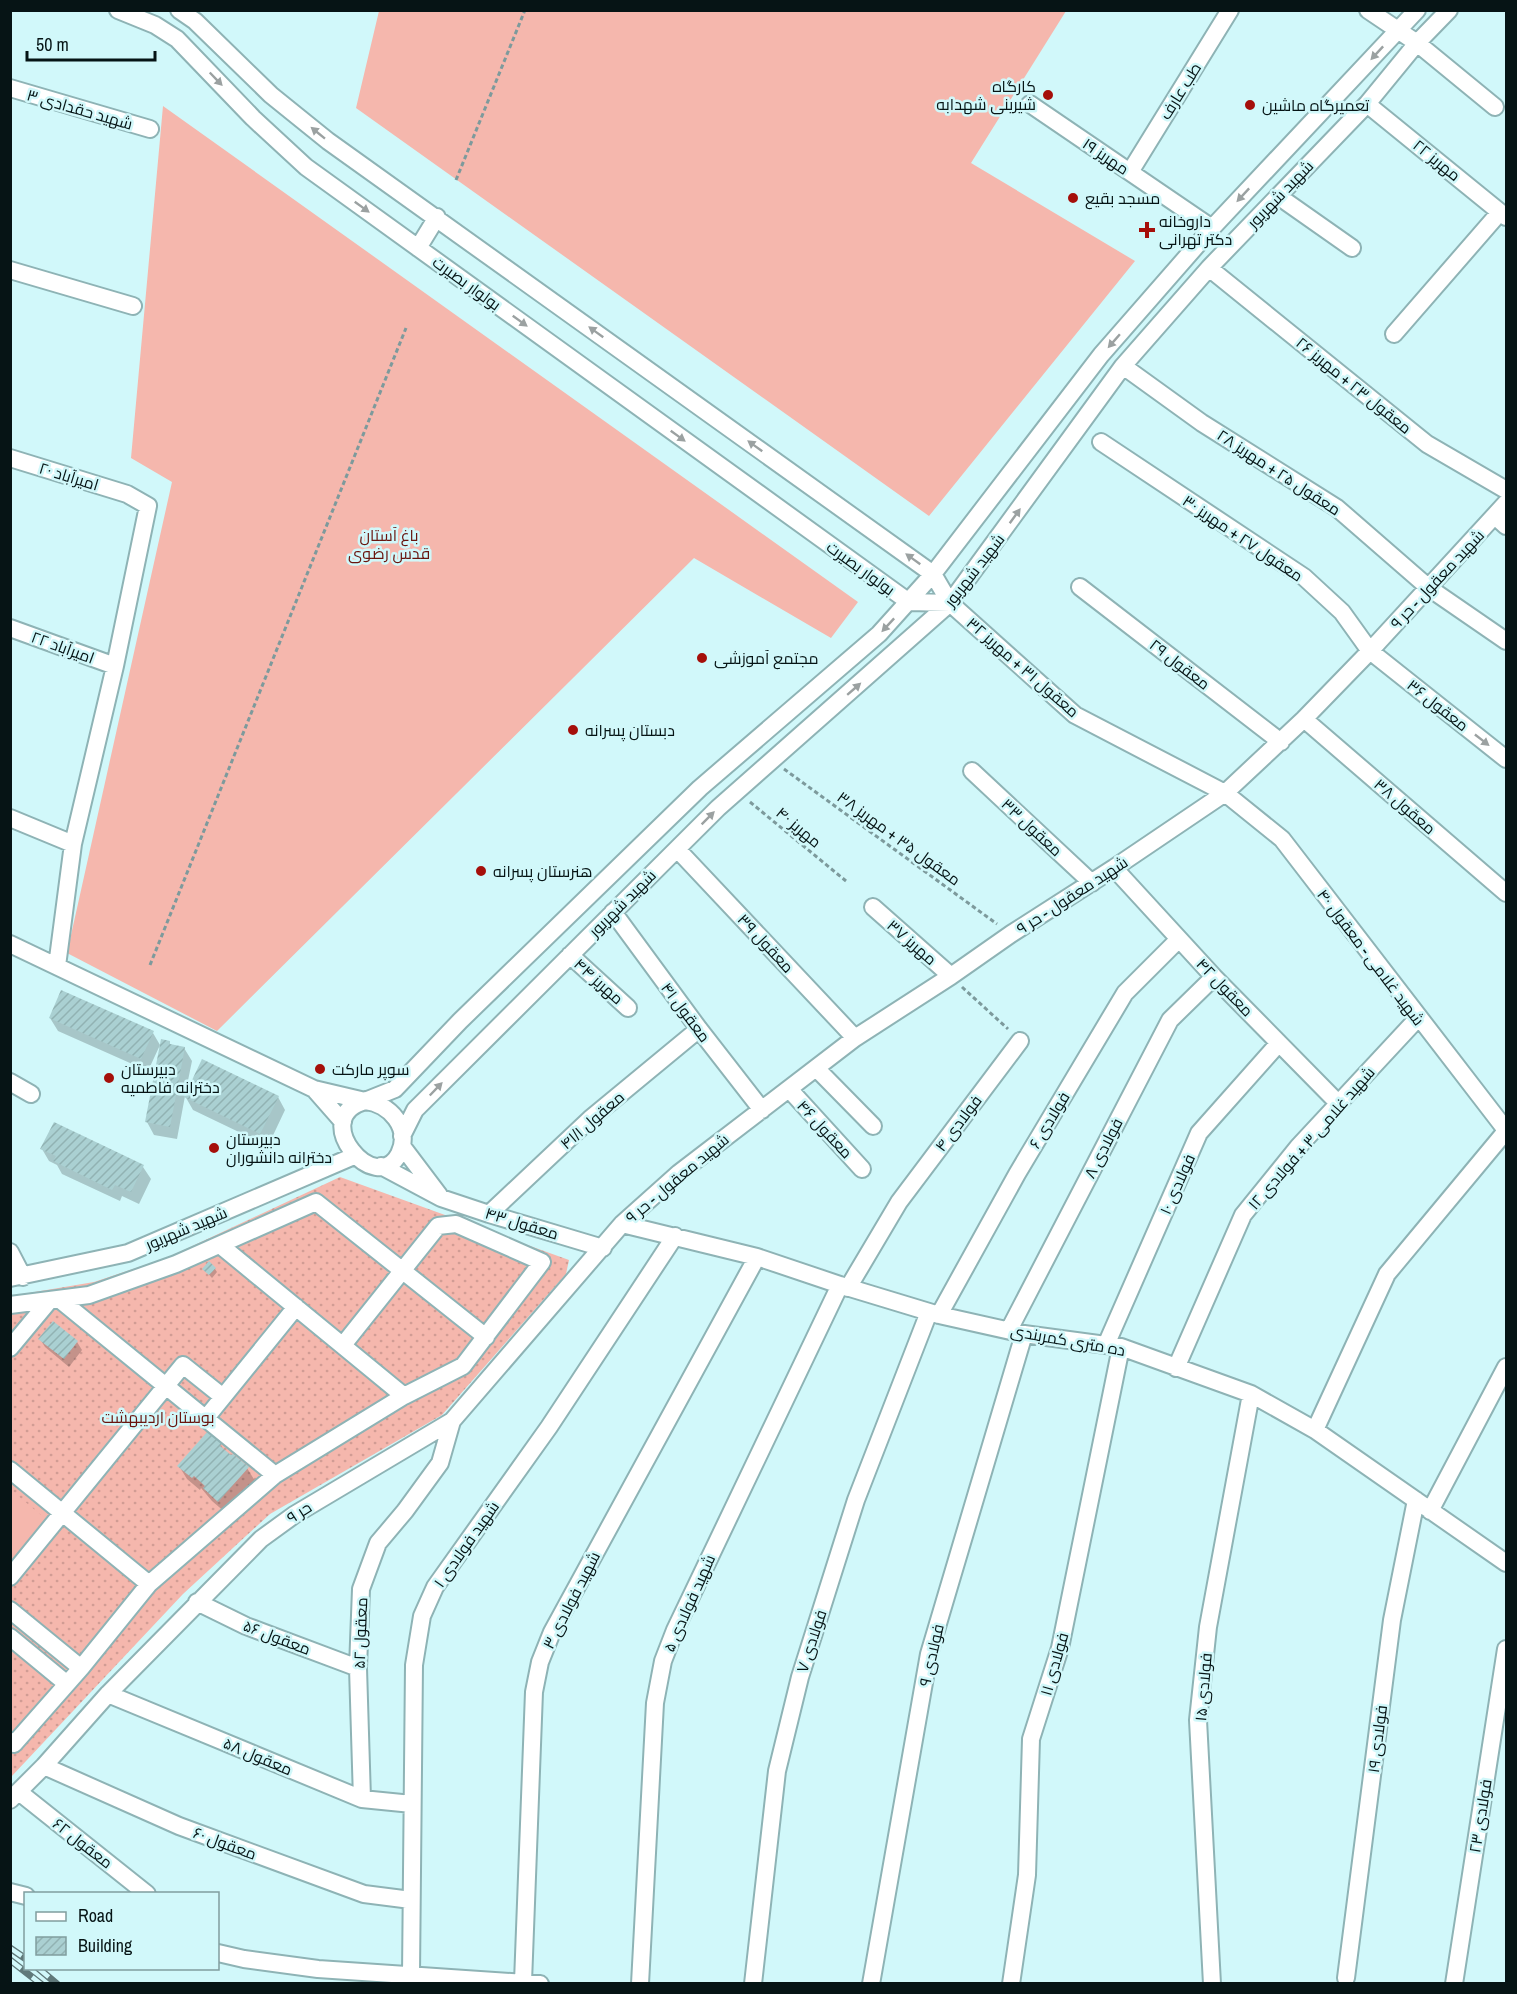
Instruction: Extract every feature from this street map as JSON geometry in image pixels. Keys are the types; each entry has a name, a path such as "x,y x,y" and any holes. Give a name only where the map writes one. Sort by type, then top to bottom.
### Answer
{"street":[{"name":"بولوار بصیرت","path":"118,10 154,25 177,39 253,118 306,167 909,602 950,603"},
{"path":"179,10 195,21 271,95 312,128 933,574 950,603"},
{"name":"طب عارف","path":"1130,172 1230,10"},
{"path":"1368,10 1417,43 1495,107"},
{"name":"شهید شهریور","path":"365,1101 395,1089 460,1022 700,788 879,634 933,574 1101,355 1212,228 1416,10"},
{"name":"شهید شهریور","path":"402,1141 415,1110 677,849 772,760 950,603 1123,366 1209,268 1366,104 1417,43 1449,10"},
{"name":"شهید حقدادی ۳","path":"10,88 150,129"},
{"name":"مهریز ۱۹","path":"1030,104 1212,228"},
{"name":"مهریز ۲۲","path":"1366,104 1503,215"},
{"path":"1278,196 1352,249"},
{"path":"1394,334 1503,215"},
{"path":"418,248 437,218"},
{"name":"معقول ۲۳ + مهریز ۲۶","path":"1209,268 1427,444 1506,490"},
{"path":"10,270 133,306"},
{"name":"معقول ۲۵ + مهریز ۲۸","path":"1123,366 1202,423 1337,508 1429,588 1506,641"},
{"name":"معقول ۲۷ + مهریز ۳۰","path":"1101,442 1304,578 1342,612 1370,651"},
{"name":"امیرآباد ۲۰","path":"10,458 128,494 148,506 115,666"},
{"name":"شهید معقول - حر ۹","path":"603,1248 622,1224 680,1173 855,1038 1225,793 1304,719 1429,588 1503,515"},
{"name":"معقول ۲۹","path":"1080,587 1281,742"},
{"name":"معقول ۳۱ + مهریز ۳۲","path":"950,603 1075,716 1225,793"},
{"name":"امیرآباد ۲۲","path":"10,628 115,666"},
{"name":"معقول ۳۶","path":"1370,651 1506,759"},
{"path":"57,966 73,844 115,666"},
{"name":"معقول ۳۸","path":"1304,719 1506,893"},
{"name":"معقول ۳۳","path":"972,771 1092,883"},
{"name":"شهید غلامی - معقول ۴۰","path":"1225,793 1282,839 1506,1131"},
{"path":"10,818 73,844"},
{"name":"معقول ۳۹","path":"677,849 855,1038"},
{"name":"معقول ۴۲","path":"1114,868 1214,977 1338,1103"},
{"name":"مهریز ۳۷","path":"873,907 951,976"},
{"name":"معقول ۴۱","path":"613,912 762,1110"},
{"name":"فولادی ۶","path":"934,1314 1125,993 1179,939"},
{"path":"10,944 314,1089 375,1102 392,1112 401,1127 402,1141 399,1155 391,1164 370,1165 354,1156 345,1140 343,1122 347,1112 354,1104 365,1101"},
{"name":"مهریز ۴۴","path":"570,955 628,1008"},
{"name":"فولادی ۸","path":"1016,1332 1170,1020 1214,977"},
{"name":"شهید غلامی ۳ + فولادی ۱۲","path":"1176,1368 1244,1215 1298,1147 1418,1018"},
{"name":"معقول ۴۱/۱","path":"489,1214 590,1119 699,1029"},
{"name":"فولادی ۴","path":"844,1287 898,1202 1020,1041"},
{"name":"فولادی ۱۰","path":"1114,1346 1199,1133 1279,1043"},
{"path":"816,1068 873,1126"},
{"path":"10,1082 31,1094"},
{"path":"314,1089 343,1122"},
{"name":"معقول ۴۶","path":"789,1089 862,1169"},
{"path":"1315,1430 1387,1274 1506,1131"},
{"path":"402,1141 441,1198"},
{"name":"شهید شهریور","path":"16,1277 128,1253 354,1156"},
{"name":"معقول ۴۳","path":"381,1166 441,1198 603,1248"},
{"path":"10,1305 89,1295 176,1264 316,1202 486,1337"},
{"path":"10,1741 14,1744 68,1684 149,1584 275,1475 404,1396 463,1366 542,1262 456,1224 438,1226 343,1345"},
{"name":"ده متری کمربندی","path":"622,1224 757,1257 844,1287 934,1314 1016,1332 1114,1346 1251,1394 1315,1430 1506,1563"},
{"name":"شهید فولادی ۱","path":"411,1975 414,1665 422,1616 435,1587 549,1427 675,1236"},
{"path":"220,1245 404,1396"},
{"name":"حر ۹","path":"15,1796 108,1694 261,1539 294,1515 452,1421 603,1248"},
{"path":"10,1252 16,1277"},
{"name":"شهید فولادی ۳","path":"523,1982 534,1692 540,1662 552,1632 757,1257"},
{"name":"شهید فولادی ۵","path":"640,1983 655,1703 663,1661 675,1629 844,1287"},
{"path":"10,1348 55,1299"},
{"path":"55,1299 275,1475"},
{"path":"206,1418 296,1307"},
{"name":"فولادی ۷","path":"753,1983 777,1772 800,1677 856,1500 934,1314"},
{"name":"فولادی ۹","path":"871,1983 929,1654 1016,1332"},
{"name":"فولادی ۱۱","path":"1011,1983 1027,1875 1031,1739 1060,1648 1114,1346"},
{"path":"10,1577 183,1365 223,1397"},
{"path":"1430,1511 1506,1367"},
{"name":"فولادی ۱۵","path":"1212,1983 1198,1720 1208,1627 1251,1394"},
{"name":"معقول ۵۲","path":"362,1799 358,1668 361,1589 378,1543 405,1511 440,1462 452,1421"},
{"path":"10,1470 149,1584"},
{"name":"فولادی ۱۹","path":"1346,1978 1392,1620 1416,1500"},
{"name":"معقول ۵۶","path":"197,1602 246,1626 358,1668"},
{"path":"10,1610 81,1668"},
{"path":"10,1637 68,1684"},
{"name":"فولادی ۲۳","path":"1454,1983 1506,1649"},
{"name":"معقول ۵۸","path":"108,1694 362,1799 412,1804"},
{"name":"معقول ۶۰","path":"44,1766 179,1826 364,1894 411,1900"},
{"name":"معقول ۶۲","path":"15,1796 146,1892"},
{"path":"219,1953 318,1969 540,1983"}],"path":[{"path":"456,180 525,10"},
{"path":"150,965 406,328"},
{"name":"معقول ۳۵ + مهریز ۳۸","path":"772,760 1011,934"},
{"name":"مهریز ۴۰","path":"737,792 846,881"},
{"path":"951,976 1020,1041"}],"green space":[{"path":"379,11 1066,11 971,163 1135,261 929,516 356,108"},
{"name":"باغ آستان قدس رضوی","path":"163,106 858,602 831,638 694,558 217,1031 67,953 172,482 131,458"},
{"name":"بوستان اردیبهشت","path":"340,1177 569,1260 566,1274 442,1415 270,1514 183,1594 11,1777 11,1296 94,1282 169,1257"},
{"path":"11,1490 47,1520 11,1564"}],"building":[{"path":"61,990 154,1031 141,1059 49,1018"},
{"path":"161,1039 170,1041 170,1044 185,1047 170,1127 145,1122"},
{"path":"202,1059 279,1096 260,1134 184,1097"},
{"path":"54,1122 144,1165 131,1192 115,1185 112,1190 53,1161 56,1156 40,1149"},
{"path":"209,1261 216,1268 209,1275 202,1269"},
{"path":"53,1321 78,1341 64,1359 38,1339"},
{"path":"208,1431 222,1444 220,1446 249,1467 218,1502 194,1476 192,1478 177,1466"}],"railway":[{"path":"10,1948 24,1958"},
{"path":"10,1960 41,1984"},
{"path":"40,1970 57,1984"}],"place":[{"name":"کارگاه شیرینی شهدابه","path":"1048,95"},
{"name":"تعمیرگاه ماشین","path":"1250,105"},
{"name":"مسجد بقیع","path":"1073,198"},
{"name":"داروخانه دکتر تهرانی","path":"1147,230"},
{"name":"مجتمع آموزشی","path":"702,658"},
{"name":"دبستان پسرانه","path":"573,730"},
{"name":"هنرستان پسرانه","path":"481,871"},
{"name":"سوپر مارکت","path":"320,1069"},
{"name":"دبیرستان دخترانه فاطمیه","path":"109,1078"},
{"name":"دبیرستان دخترانه دانشوران","path":"214,1148"}]}
